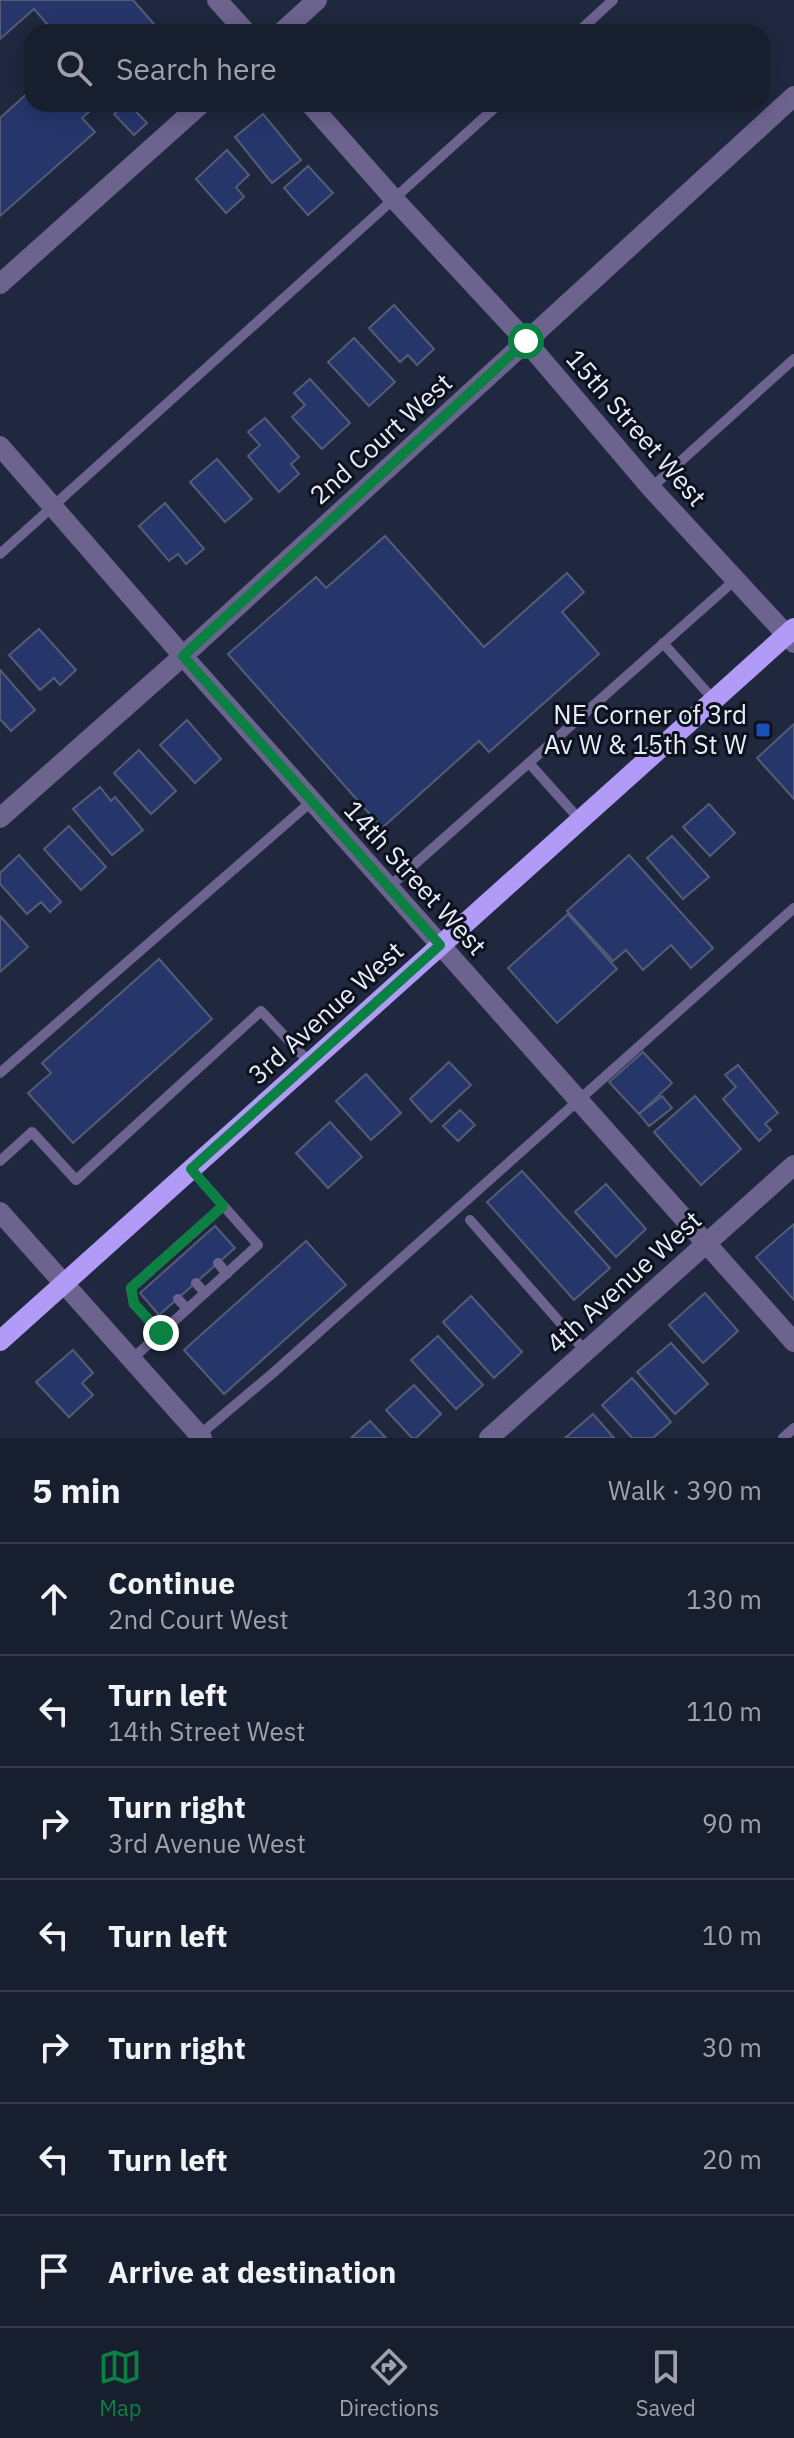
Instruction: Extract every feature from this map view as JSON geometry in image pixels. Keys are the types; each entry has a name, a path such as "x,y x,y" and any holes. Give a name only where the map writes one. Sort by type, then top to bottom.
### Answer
{"main road":[{"name":"3rd Avenue West","path":"0,1341 714,700 792,635"}],"street":[{"path":"217,0 239,24"},
{"path":"291,24 317,0"},
{"name":"2nd Court West","path":"0,818 183,656 794,96"},
{"path":"0,284 192,112"},
{"name":"15th Street West","path":"317,112 526,341 651,488 792,635"},
{"name":"14th Street West","path":"0,446 794,1342"},
{"name":"4th Avenue West","path":"489,1438 794,1165"},
{"path":"0,1212 199,1437"}],"lane":[{"path":"587,24 613,0"},
{"path":"0,554 490,112"},
{"path":"651,488 794,359"},
{"path":"389,887 736,579"},
{"path":"663,643 714,700"},
{"path":"529,763 580,820"},
{"path":"0,1073 312,801"},
{"path":"199,1437 794,908"},
{"path":"0,1161 32,1132 76,1180 261,1011 309,1062"},
{"path":"132,1359 258,1245 191,1169"},
{"path":"161,1333 134,1304 131,1288 155,1274 173,1258 223,1206"},
{"path":"470,1220 586,1352"},
{"path":"218,1263 227,1274"},
{"path":"196,1283 205,1293"},
{"path":"178,1299 187,1309"},
{"path":"783,1438 794,1428"}],"building":[{"path":"0,0 133,0 154,24 47,24 34,9 0,39"},
{"path":"24,96 24,112 89,112 82,118 95,132 0,216 0,118"},
{"path":"137,112 147,123 134,135 114,114"},
{"path":"263,114 301,160 272,183 235,137"},
{"path":"227,150 249,175 236,187 244,197 226,213 196,179"},
{"path":"308,166 333,193 308,215 284,188"},
{"path":"394,305 434,349 417,365 408,355 400,362 369,328"},
{"path":"354,338 395,382 369,406 328,362"},
{"path":"310,379 350,423 322,449 292,417 305,405 294,393"},
{"path":"265,418 299,457 291,464 299,474 279,492 248,456 260,445 248,432"},
{"path":"217,459 252,499 225,522 190,482"},
{"path":"165,503 204,549 186,564 178,554 169,561 139,526"},
{"path":"385,536 484,647 567,573 584,592 562,612 599,654 489,752 479,741 382,828 228,654 316,577 326,588"},
{"path":"39,629 76,670 60,685 54,678 40,690 9,655"},
{"path":"0,670 35,710 11,731 0,719"},
{"path":"187,720 221,759 195,783 160,745"},
{"path":"794,724 794,799 757,758"},
{"path":"139,750 176,791 151,814 114,773"},
{"path":"100,787 111,801 115,797 143,830 112,855 73,809"},
{"path":"709,804 735,833 710,856 683,827"},
{"path":"69,826 106,867 81,890 44,849"},
{"path":"672,836 709,877 683,899 647,858"},
{"path":"19,855 61,902 50,912 41,902 27,914 0,884 0,873"},
{"path":"629,855 713,948 691,968 671,945 643,970 626,950 613,961 567,911"},
{"path":"568,914 617,969 557,1023 508,968"},
{"path":"0,916 28,947 0,972"},
{"path":"159,959 212,1019 73,1143 28,1093 51,1073 42,1063"},
{"path":"643,1052 672,1083 639,1114 609,1082"},
{"path":"449,1062 471,1085 431,1122 410,1099"},
{"path":"738,1065 778,1113 765,1124 771,1130 759,1141 723,1099 736,1087 725,1075"},
{"path":"366,1074 401,1113 371,1140 336,1101"},
{"path":"662,1096 672,1108 649,1126 639,1114"},
{"path":"695,1096 741,1149 701,1185 654,1132"},
{"path":"460,1110 475,1125 458,1141 443,1126"},
{"path":"330,1122 362,1157 328,1188 296,1153"},
{"path":"522,1171 610,1268 574,1300 487,1202"},
{"path":"606,1184 646,1229 616,1257 575,1212"},
{"path":"794,1224 794,1300 756,1257"},
{"path":"215,1226 235,1248 159,1315 140,1293"},
{"path":"306,1241 346,1285 224,1394 184,1350"},
{"path":"705,1293 738,1331 703,1363 669,1325"},
{"path":"471,1296 522,1352 494,1378 443,1322"},
{"path":"438,1336 483,1385 456,1409 411,1360"},
{"path":"671,1343 708,1384 675,1414 637,1372"},
{"path":"73,1350 93,1373 82,1383 93,1395 69,1417 36,1382"},
{"path":"632,1378 671,1422 653,1438 632,1438 602,1405"},
{"path":"414,1385 441,1414 416,1438 412,1438 386,1410"},
{"path":"593,1414 614,1438 565,1438"},
{"path":"370,1421 386,1438 351,1438"}],"place":[{"name":"NE Corner of 3rd Av W & 15th St W","path":"763,730"}],"route":[{"path":"161,1333 134,1304 131,1288 223,1206 191,1169 440,945 183,656 526,341"}]}
